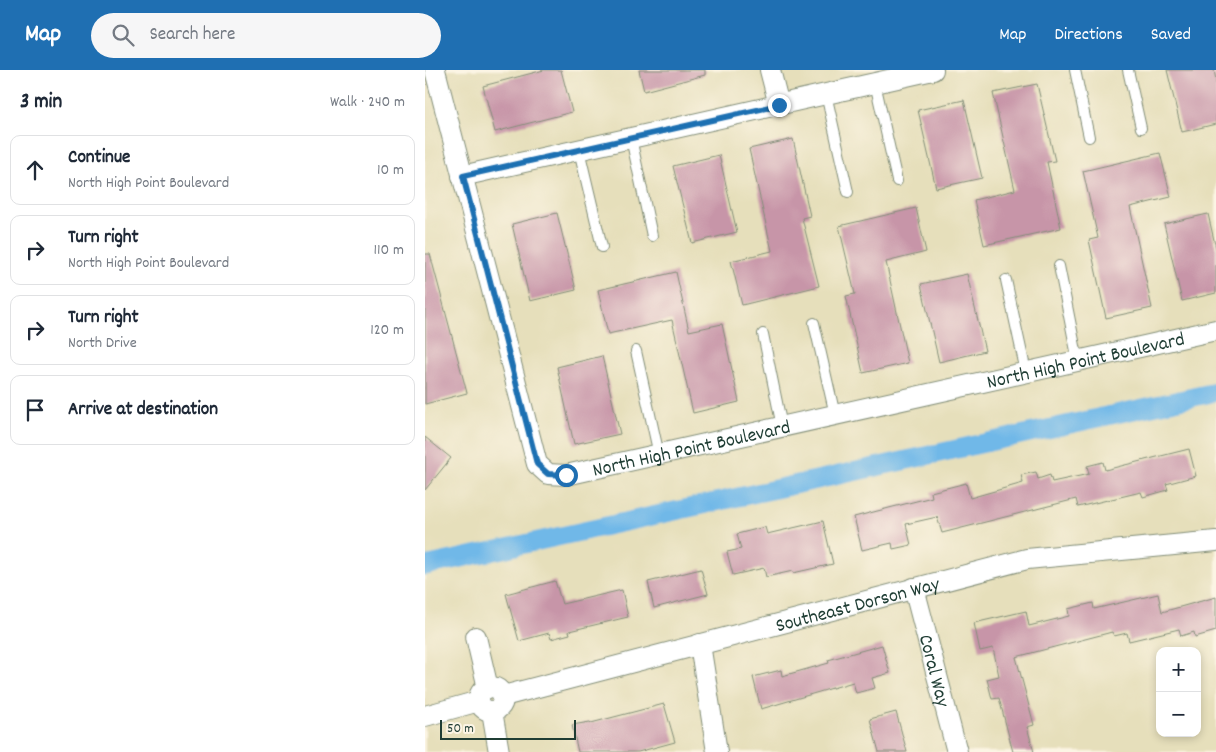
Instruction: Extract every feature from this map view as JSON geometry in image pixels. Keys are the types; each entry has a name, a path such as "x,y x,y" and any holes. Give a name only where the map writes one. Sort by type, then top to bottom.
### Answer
{"street":[{"name":"North High Point Boulevard","path":"435,70 537,464 548,474 566,475 659,455 1216,330"},
{"path":"770,70 779,105"},
{"path":"463,176 933,70"},
{"name":"Southeast Dorson Way","path":"425,716 1027,559 1216,541"},
{"name":"Coral Way","path":"914,588 957,752"},
{"path":"476,637 490,699 499,752"},
{"path":"700,644 717,752"}],"lane":[{"path":"1075,70 1089,137"},
{"path":"1129,70 1141,128"},
{"path":"875,83 897,181"},
{"path":"826,94 848,192"},
{"path":"631,138 652,236"},
{"path":"579,150 602,247"},
{"path":"1059,266 1078,361"},
{"path":"1006,280 1026,372"},
{"path":"814,323 835,415"},
{"path":"763,334 782,427"},
{"path":"636,351 659,455"}],"building":[{"path":"544,70 561,70 572,112 495,132 483,86"},
{"path":"639,70 705,70 705,75 644,91"},
{"path":"1167,70 1214,70 1216,80 1216,124 1182,132"},
{"path":"1037,84 1055,161 1047,162 1061,228 984,245 974,200 1015,190 993,93"},
{"path":"964,100 982,178 936,188 918,110"},
{"path":"793,139 810,216 802,218 819,286 742,305 731,261 772,251 749,149"},
{"path":"1160,153 1171,197 1130,207 1152,308 1106,318 1089,240 1098,238 1083,171"},
{"path":"719,155 737,232 692,243 673,166"},
{"path":"916,208 926,252 886,262 908,363 863,373 846,296 855,294 839,226"},
{"path":"557,213 576,290 530,301 512,224"},
{"path":"1208,214 1216,249 1216,293 1182,301 1164,224"},
{"path":"425,254 430,254 467,393 425,404"},
{"path":"676,272 689,331 722,324 739,402 693,413 672,320 608,334 598,290"},
{"path":"967,274 985,351 939,362 921,284"},
{"path":"602,356 620,434 574,444 557,367"},
{"path":"425,437 451,458 425,490"},
{"path":"1189,449 1196,476 1166,484 1168,490 1143,497 1141,492 1078,507 1076,499 942,533 937,517 906,524 911,545 893,549 892,543 862,550 854,517 932,497 931,492 966,483 970,498 1023,483 1021,475 1036,472 1038,479 1050,475 1052,482 1089,474 1087,466 1103,462 1105,470"},
{"path":"823,521 833,564 766,577 764,568 733,575 727,552 741,549 737,534 765,527 767,534"},
{"path":"701,569 708,594 654,608 648,582"},
{"path":"555,581 562,604 622,590 628,617 569,631 570,634 551,639 549,633 519,641 506,594"},
{"path":"1158,594 1162,612 1216,597 1216,631 1195,637 1194,632 1181,636 1179,629 1129,641 1127,633 1114,636 1112,632 1016,657 1034,725 1027,727 1034,752 1013,752 999,698 992,699 987,679 999,676 993,648 980,651 974,623 1026,611 1029,626 1069,616 1068,609 1093,603 1094,609"},
{"path":"882,645 890,673 872,678 875,688 856,693 853,682 761,709 753,677 781,670 782,676 829,663 828,660"},
{"path":"664,704 675,742 638,752 578,752 572,725 591,723"},
{"path":"896,712 907,752 879,752 870,719"}],"waterway":[{"path":"425,566 1216,392"}],"route":[{"path":"566,475 548,474 537,464 463,176 779,105"}]}
